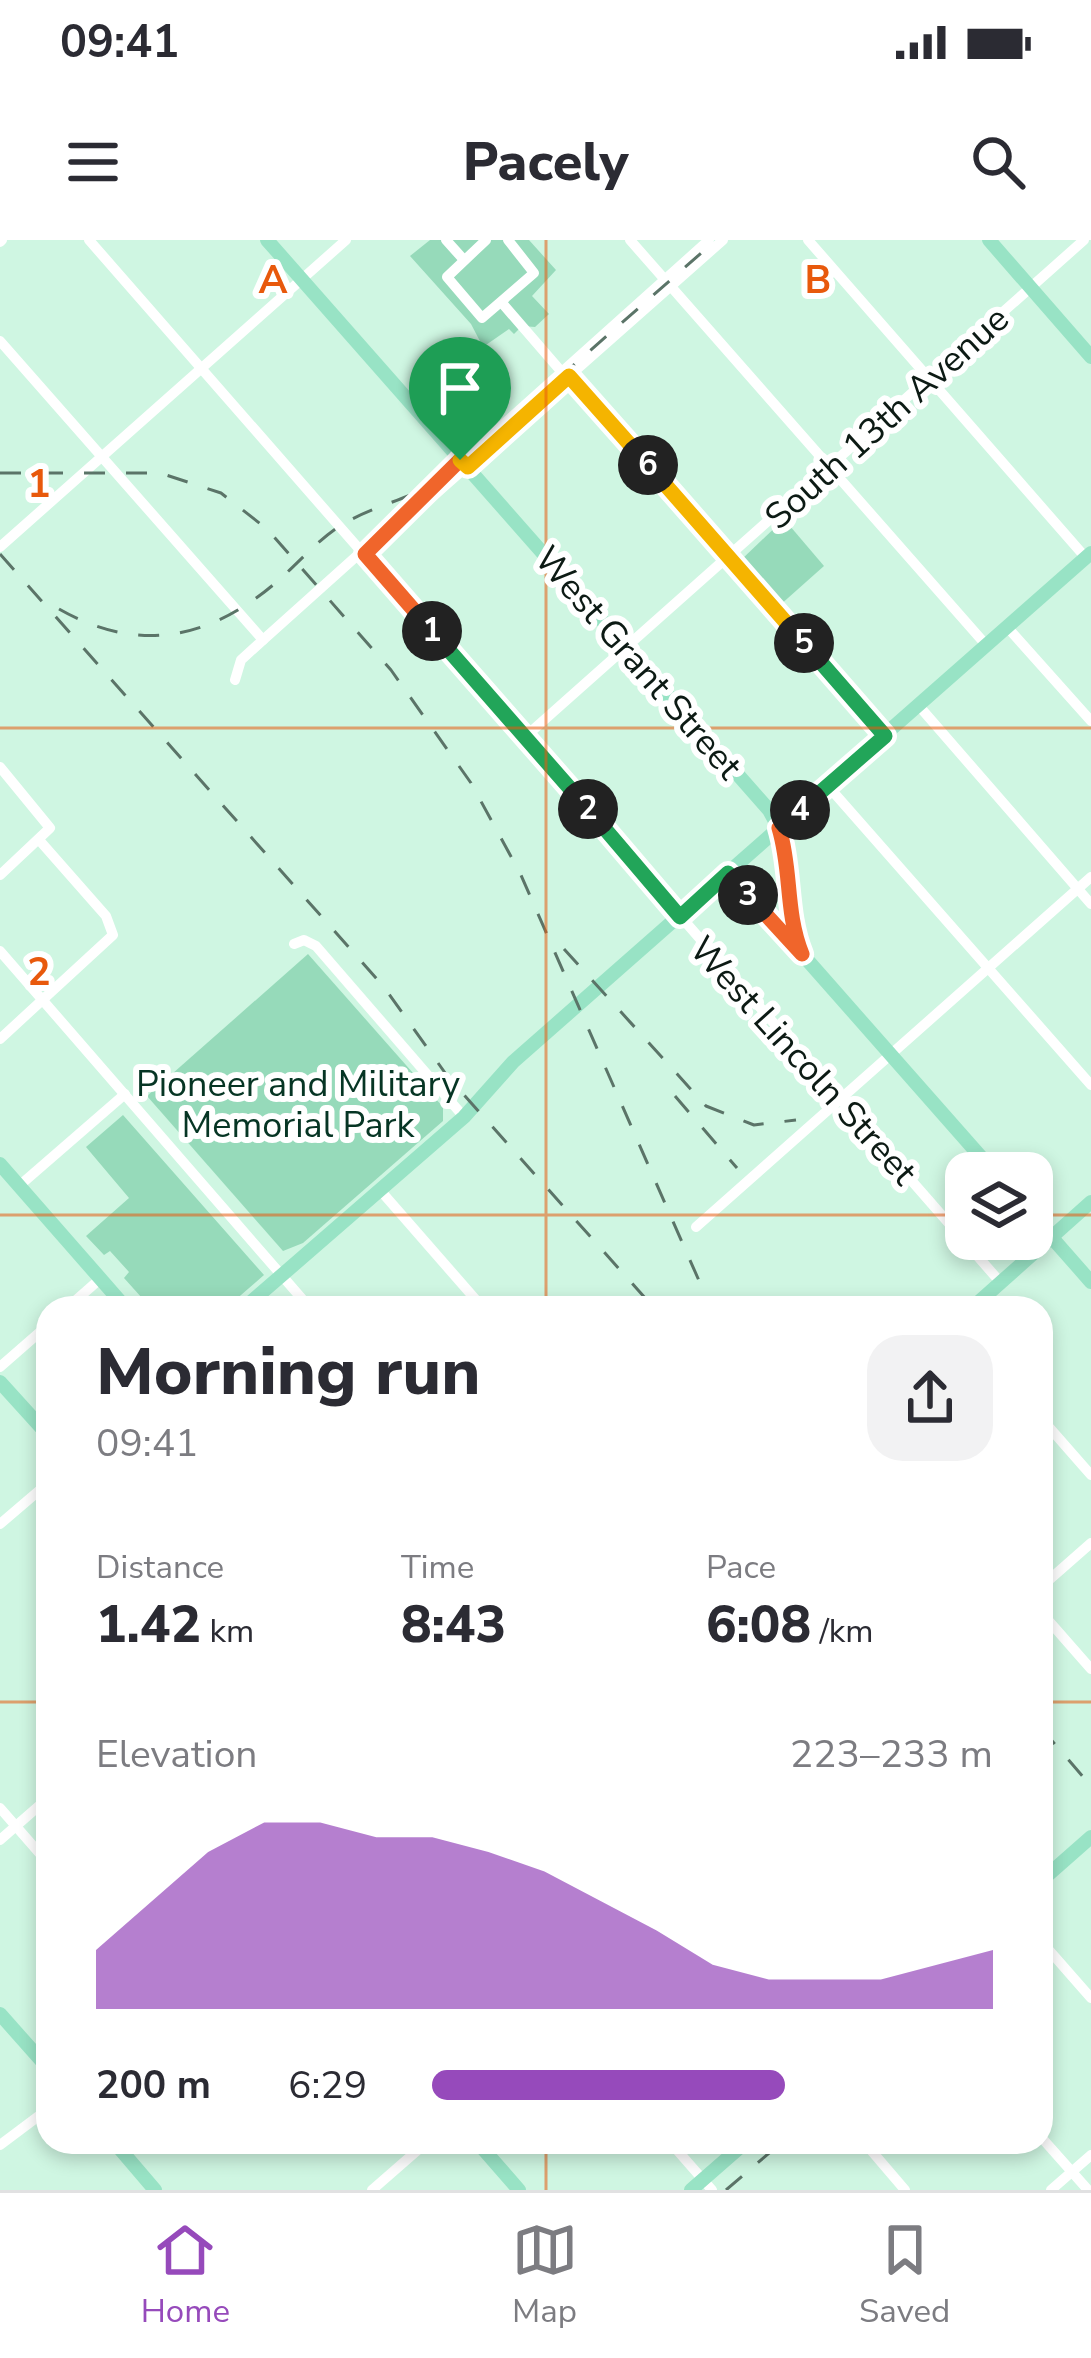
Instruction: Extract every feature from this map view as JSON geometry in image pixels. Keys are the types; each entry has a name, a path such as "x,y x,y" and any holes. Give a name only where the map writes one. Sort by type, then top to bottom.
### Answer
{"main road":[{"name":"West Grant Street","path":"267,240 757,794 779,828 787,861 789,921 802,954 976,1152"},
{"path":"989,240 1091,357"},
{"path":"258,1296 464,1117 513,1062 1089,555"},
{"path":"0,1164 115,1296"},
{"path":"1053,1236 1091,1202"},
{"path":"1053,1238 1091,1282"},
{"path":"985,1296 1026,1260"},
{"path":"0,1382 36,1422"},
{"path":"1053,1870 1091,1837"},
{"path":"0,2014 36,2054"},
{"path":"124,2154 155,2190"},
{"path":"488,2154 519,2190"},
{"path":"702,2187 734,2154"}],"street":[{"name":"West Lincoln Street","path":"89,240 1001,1282"},
{"path":"0,548 346,240"},
{"path":"446,240 464,260"},
{"path":"486,240 446,277 482,318 534,273 508,240"},
{"path":"630,240 987,646"},
{"path":"668,283 709,240"},
{"path":"235,680 241,660 263,640 564,373 723,240"},
{"path":"808,240 1089,555"},
{"name":"South 13th Avenue","path":"525,737 1084,240"},
{"path":"502,303 885,736"},
{"path":"0,341 263,640"},
{"path":"1008,628 1091,722"},
{"path":"919,706 1091,904"},
{"path":"0,767 50,828 0,875"},
{"path":"827,786 1091,1085"},
{"path":"0,1039 108,943 113,932 109,920 40,841"},
{"name":"West Grant Street","path":"728,873 802,954"},
{"path":"696,1227 1091,877"},
{"path":"294,944 304,940 316,946 464,1117"},
{"path":"0,951 300,1296"},
{"path":"19,1186 125,1094"},
{"path":"380,1190 473,1296"},
{"path":"81,1296 100,1279"},
{"path":"0,1367 36,1335"},
{"path":"1053,1432 1091,1475"},
{"path":"0,1524 36,1493"},
{"path":"1053,1576 1091,1543"},
{"path":"1053,1626 1091,1669"},
{"path":"0,1808 36,1849"},
{"path":"0,1840 36,1808"},
{"path":"1053,1955 1091,1998"},
{"path":"0,2145 36,2118"},
{"path":"1053,2151 1088,2190"},
{"path":"372,2190 413,2154"},
{"path":"679,2154 702,2187"},
{"path":"874,2154 905,2190"},
{"path":"1051,2190 1091,2155"}],"green space":[{"path":"430,240 529,240 556,270 532,296 549,314 535,327 522,326 514,334 509,329 483,347 471,324 410,256"},
{"path":"784,519 824,566 779,606 741,560"},
{"name":"Pioneer and Military Memorial Park","path":"308,954 443,1107 443,1121 303,1243 283,1251 147,1096"},
{"path":"123,1115 264,1275 240,1296 140,1296 124,1278 129,1272 110,1251 104,1255 86,1236 129,1198 86,1147"}],"railway":[{"path":"59,609 118,632 147,636 202,627 228,615 280,579 343,524 452,472 716,240"},
{"path":"0,473 160,473 221,493 267,529 391,670 471,783 520,873 706,1296"},
{"path":"0,554 384,987 448,1077 643,1296"},
{"path":"564,949 706,1106 754,1125 796,1120"},
{"path":"675,1096 737,1168"},
{"path":"1053,1742 1091,1786"},
{"path":"726,2190 768,2154"}],"route":[{"path":"569,376 885,736 779,828 787,861 789,921 802,954 728,873 680,917 365,554 460,460 468,467 569,376"}]}
